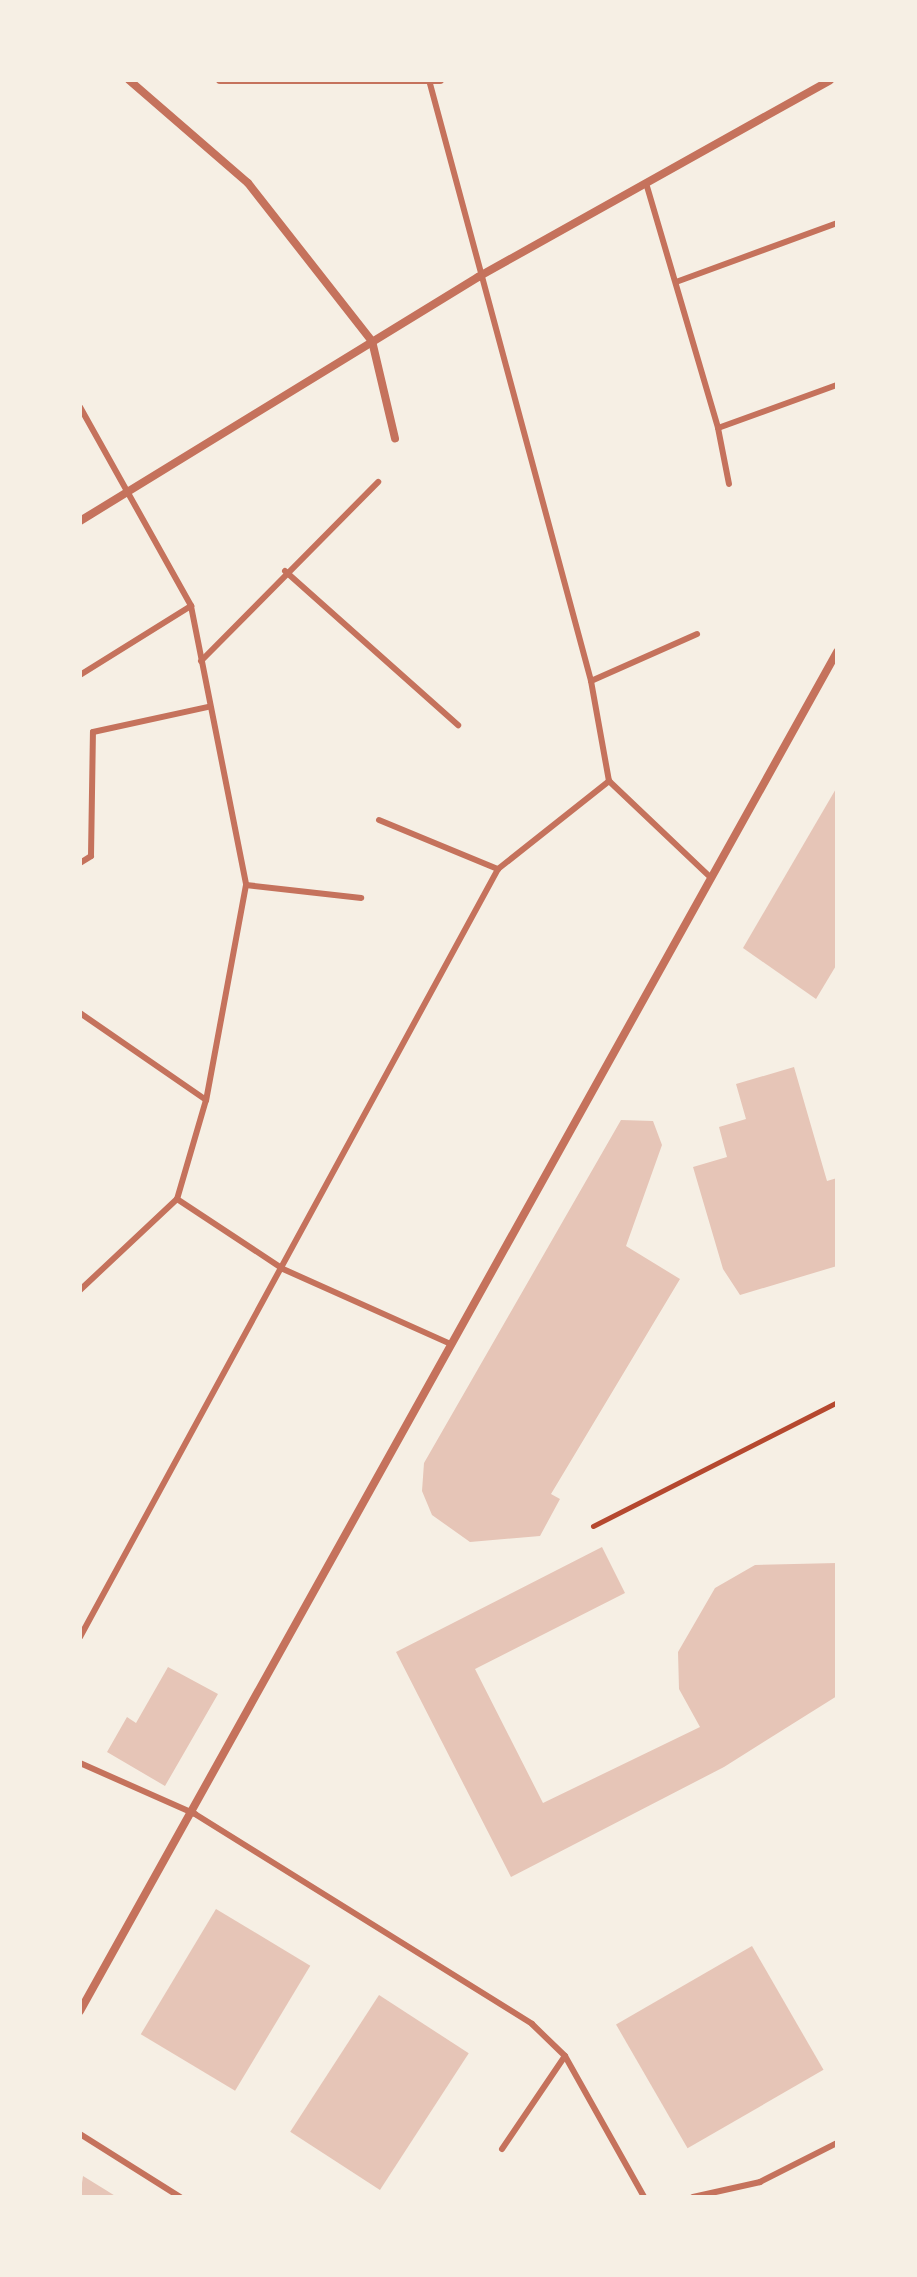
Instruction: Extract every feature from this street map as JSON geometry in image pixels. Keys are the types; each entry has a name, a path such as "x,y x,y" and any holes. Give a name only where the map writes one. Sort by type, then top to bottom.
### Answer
{"street":[{"path":"129,80 248,183 372,341 395,438"},
{"path":"220,80 433,81"},
{"path":"80,521 125,489 478,277 830,80"},
{"path":"80,2011 195,1814 708,875 837,652"}],"lane":[{"path":"433,81 478,277 591,681 609,781 708,875"},
{"path":"646,183 718,428 729,484"},
{"path":"676,282 837,223"},
{"path":"718,428 837,385"},
{"path":"80,407 191,606 208,707 246,885 206,1100 177,1199 80,1290"},
{"path":"201,661 378,482"},
{"path":"286,572 458,725"},
{"path":"80,675 191,606"},
{"path":"591,681 697,634"},
{"path":"80,863 91,856 93,732 208,707"},
{"path":"80,1637 498,869 609,781"},
{"path":"379,820 498,869"},
{"path":"246,885 361,898"},
{"path":"80,1013 206,1100"},
{"path":"177,1199 283,1269 451,1344"},
{"path":"80,1763 195,1814 445,1964 565,2056 644,2197"},
{"path":"502,2149 565,2056"},
{"path":"80,2134 180,2197"},
{"path":"693,2197 760,2182 837,2143"}],"path":[{"path":"593,1526 837,1402"}],"building":[{"path":"837,787 837,964 816,999 743,948"},
{"path":"794,1067 827,1181 837,1178 837,1266 740,1295 723,1269 693,1167 727,1157 719,1127 746,1119 736,1084"},
{"path":"621,1120 653,1121 662,1145 626,1246 680,1279 551,1494 560,1499 540,1536 470,1542 432,1515 422,1491 424,1463"},
{"path":"602,1547 625,1593 475,1669 543,1803 700,1727 679,1689 678,1652 715,1588 755,1565 837,1563 837,1696 724,1767 511,1877 396,1652"},
{"path":"168,1667 218,1694 165,1786 107,1752 127,1717 136,1723"},
{"path":"216,1909 310,1966 235,2091 141,2034"},
{"path":"752,1946 824,2070 688,2148 616,2025"},
{"path":"379,1995 469,2053 380,2190 290,2132"},
{"path":"83,2176 117,2197 80,2197"}]}
